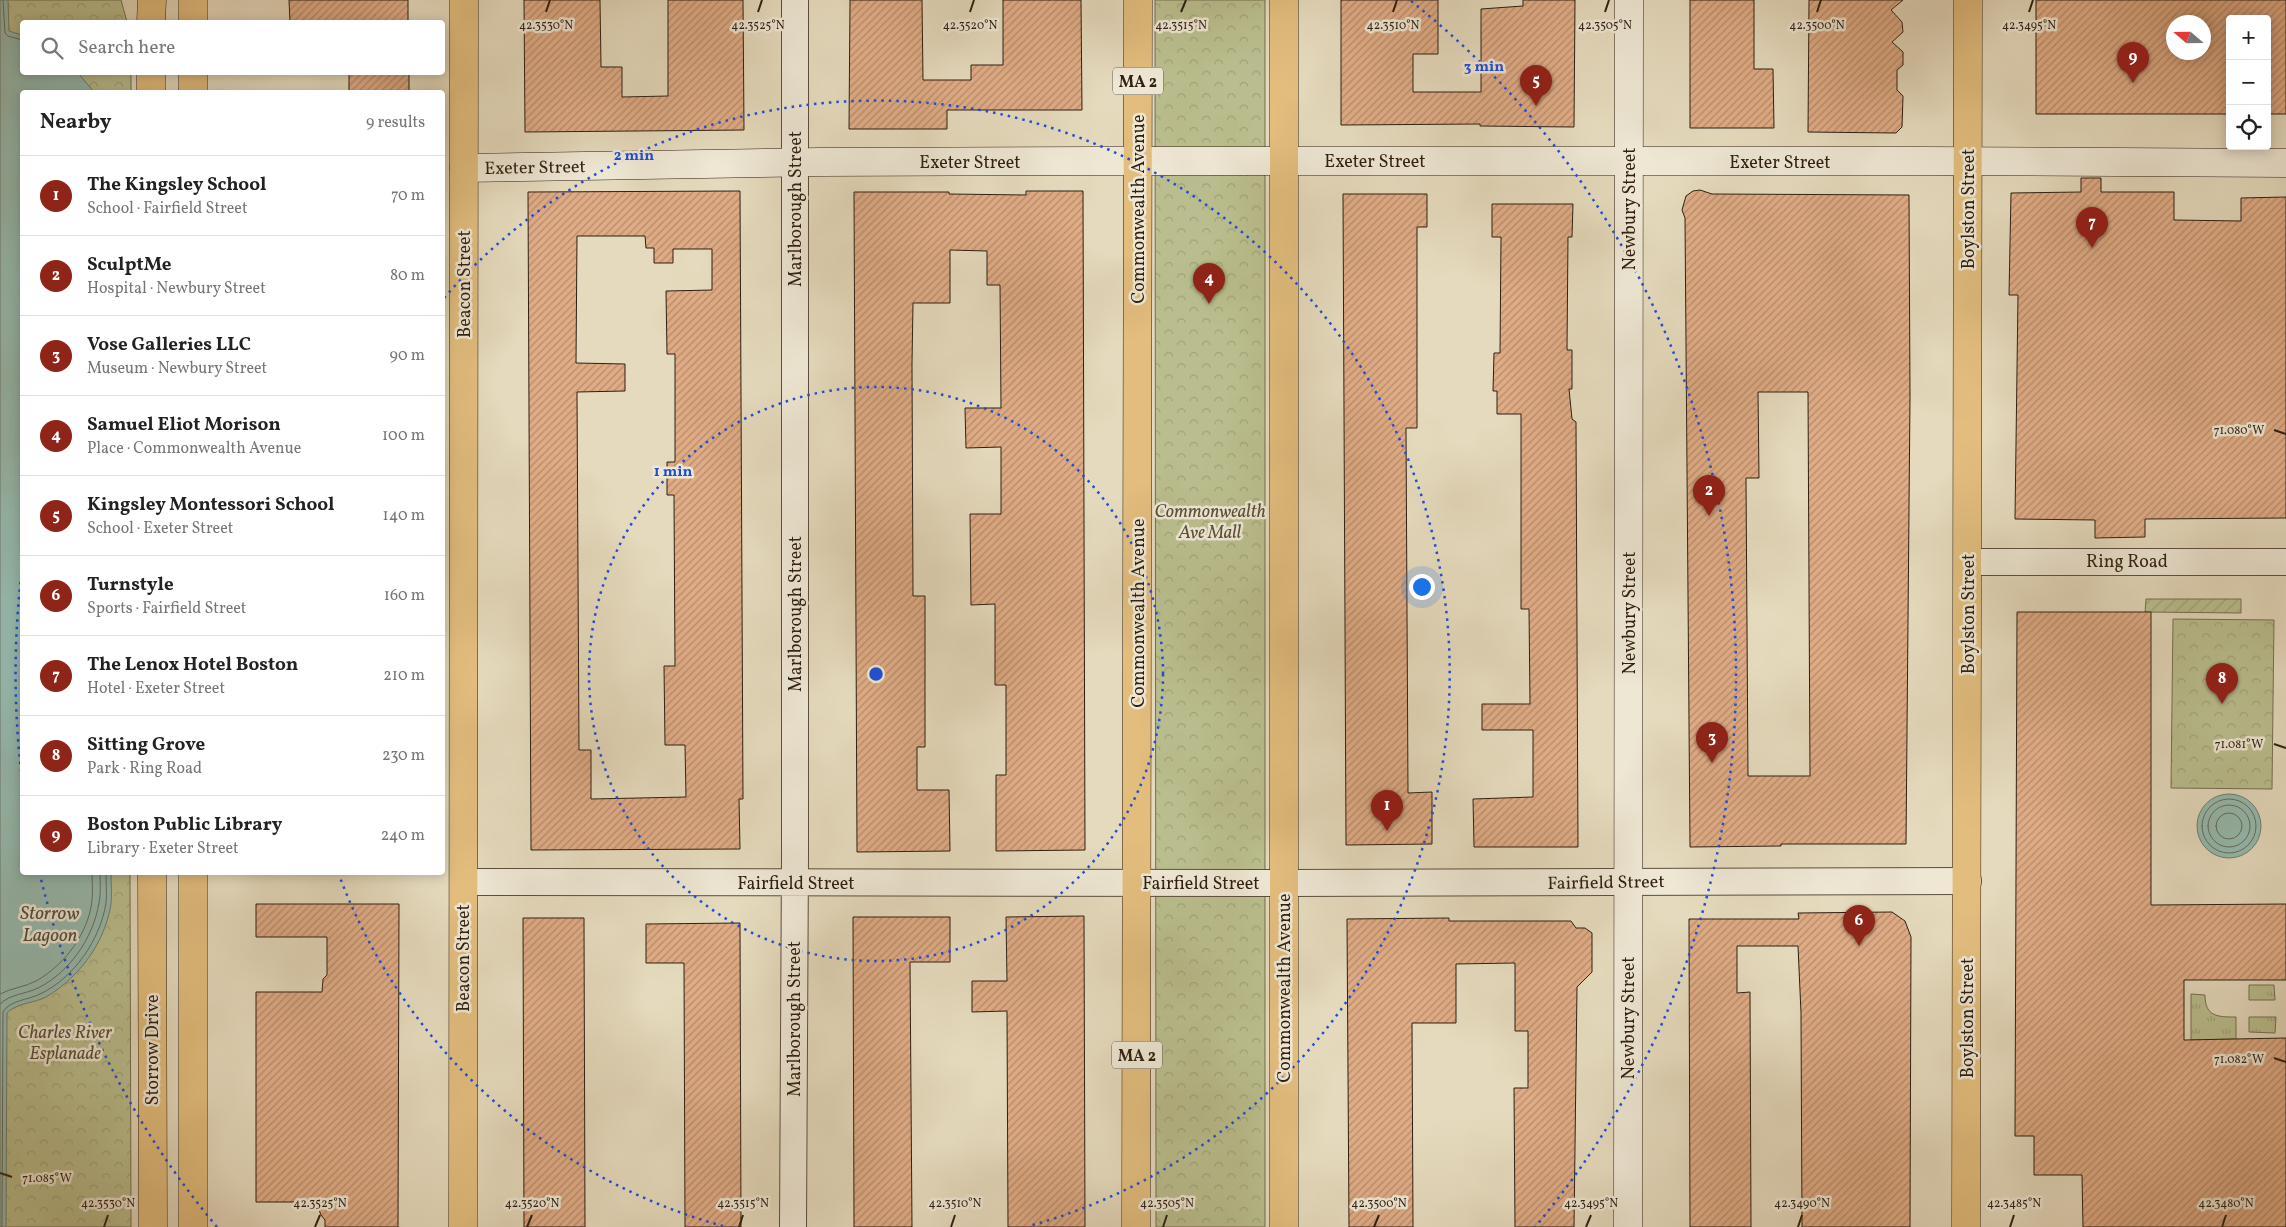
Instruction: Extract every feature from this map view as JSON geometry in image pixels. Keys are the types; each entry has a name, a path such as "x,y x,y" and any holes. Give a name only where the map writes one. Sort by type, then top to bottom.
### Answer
{"main road":[{"path":"152,0 152,20"},
{"path":"193,0 193,20"},
{"name":"Beacon Street","path":"463,1227 464,0"},
{"name":"Commonwealth Avenue","path":"1136,1227 1138,0"},
{"name":"Commonwealth Avenue","path":"1284,0 1284,1227"},
{"name":"Newbury Street","path":"1628,1227 1629,0"},
{"name":"Boylston Street","path":"1966,1227 1968,0"},
{"path":"151,75 151,90"},
{"path":"193,75 193,90"},
{"name":"Exeter Street","path":"464,168 795,163 1284,161 2286,163"},
{"name":"Storrow Drive","path":"152,875 153,1227"},
{"path":"193,875 193,1227"}],"street":[{"name":"Marlborough Street","path":"793,1227 795,0"},
{"name":"Ring Road","path":"1968,562 2286,562"},
{"name":"Fairfield Street","path":"463,882 1138,882 1284,884 1968,880"}],"green space":[{"name":"Charles River Esplanade","path":"0,0 121,0 126,20 20,20 20,75 131,75 131,90 20,90 20,875 130,875 131,1227 0,1227"},
{"name":"Commonwealth Ave Mall","path":"1155,0 1265,0 1265,1227 1156,1227"},
{"path":"2146,599 2241,599 2241,613 2145,612"},
{"path":"2173,619 2274,620 2272,789 2171,788"},
{"path":"2249,985 2274,985 2275,1000 2249,1000"},
{"path":"2191,994 2205,995 2207,1008 2210,1012 2218,1016 2236,1017 2236,1039 2191,1040"},
{"path":"2249,1017 2276,1017 2275,1033 2249,1032"}],"water":[{"name":"Storrow Lagoon","path":"0,0 8,0 9,31 20,34 20,75 80,75 92,90 20,90 20,875 111,875 111,904 108,918 97,945 80,969 46,997 15,1007 7,1013 6,1227 0,1227"},
{"path":"2229,794 2241,796 2252,803 2259,814 2261,826 2259,838 2252,849 2241,856 2229,858 2217,856 2206,849 2199,838 2197,826 2199,814 2206,803 2217,796"}],"building":[{"path":"289,0 408,0 408,20 290,20"},
{"path":"524,0 600,0 601,67 622,67 622,97 668,96 668,0 743,0 744,130 525,132"},
{"path":"850,0 922,0 923,80 971,80 971,65 1003,65 1003,0 1081,0 1082,110 947,110 947,129 849,129"},
{"path":"1341,0 1438,0 1438,54 1413,54 1413,92 1481,92 1481,9 1523,6 1523,0 1575,0 1574,127 1480,126 1480,124 1341,125"},
{"path":"1690,0 1754,0 1754,69 1773,69 1774,128 1690,128"},
{"path":"1809,0 1903,0 1891,10 1902,22 1903,32 1892,42 1903,52 1903,65 1897,70 1897,90 1903,96 1902,127 1896,133 1808,132"},
{"path":"2036,0 2286,0 2286,114 2271,114 2271,15 2226,15 2226,114 2036,114"},
{"path":"349,75 409,75 409,90 349,90"},
{"path":"2081,178 2101,178 2101,192 2174,192 2174,220 2241,221 2241,198 2286,197 2286,518 2145,519 2145,537 2095,538 2095,520 2015,519 2018,295 2009,295 2011,193 2081,192"},
{"path":"1700,190 1712,194 1909,195 1910,397 1906,844 1781,844 1781,846 1690,847 1685,218 1682,210 1686,196 1693,191","holes":["1758,392 1808,392 1810,776 1748,776 1746,478 1759,478"]},
{"path":"740,191 743,799 739,799 740,849 531,850 528,192","holes":["577,236 645,236 646,248 654,248 654,263 673,263 673,249 712,249 712,290 666,291 667,354 675,354 675,462 667,462 667,495 674,495 675,666 664,666 665,745 685,745 686,797 591,799 591,750 579,750 577,392 625,391 625,364 576,363"]},
{"path":"1026,191 1083,191 1085,850 996,851 996,775 1006,775 1006,685 995,685 995,604 971,605 970,514 1001,514 1001,447 966,448 965,408 1001,408 1000,285 987,285 987,251 950,250 950,303 913,303 912,364 913,596 925,596 925,747 917,747 917,790 949,790 950,851 857,852 854,192 949,192 949,194 1026,195"},
{"path":"1343,194 1427,194 1427,227 1417,227 1417,428 1406,428 1408,793 1432,792 1432,844 1346,845"},
{"path":"1492,204 1573,204 1572,237 1568,237 1567,350 1572,350 1572,389 1569,389 1572,419 1576,422 1578,847 1474,847 1473,799 1533,797 1533,730 1482,730 1482,704 1530,704 1529,609 1521,609 1521,414 1497,414 1497,391 1493,391 1494,353 1500,353 1501,237 1492,237"},
{"path":"2017,612 2151,612 2151,905 2286,904 2286,980 2184,980 2184,1040 2286,1038 2286,1227 2083,1227 2082,1175 2034,1175 2034,1136 2015,1136"},
{"path":"256,904 399,904 398,1227 325,1227 325,1220 316,1202 256,1202 256,992 322,992 323,979 327,975 327,937 256,937"},
{"path":"1892,912 1905,921 1911,937 1910,1227 1802,1227 1801,1013 1798,946 1737,946 1737,993 1750,992 1751,1227 1690,1227 1689,919 1799,919 1798,913"},
{"path":"1084,916 1085,1227 1008,1227 1007,1011 972,1012 972,981 1007,981 1006,917"},
{"path":"853,917 950,917 950,962 910,962 912,1227 854,1227"},
{"path":"523,918 584,918 585,1227 524,1227"},
{"path":"1449,918 1449,921 1571,921 1576,928 1585,928 1592,933 1592,972 1577,987 1574,1227 1515,1227 1514,1088 1528,1088 1528,1031 1515,1031 1515,963 1456,964 1456,1023 1412,1023 1413,1227 1349,1227 1347,919"},
{"path":"740,923 741,1227 685,1227 684,963 646,963 646,924"}],"place":[{"name":"Boston Public Library","path":"2133,83"},
{"name":"Kingsley Montessori School","path":"1536,106"},
{"name":"The Lenox Hotel Boston","path":"2092,248"},
{"name":"Samuel Eliot Morison","path":"1209,304"},
{"name":"SculptMe","path":"1709,516"},
{"name":"Sitting Grove","path":"2222,704"},
{"name":"Vose Galleries LLC","path":"1712,763"},
{"name":"The Kingsley School","path":"1387,831"},
{"name":"Turnstyle","path":"1859,946"}]}
